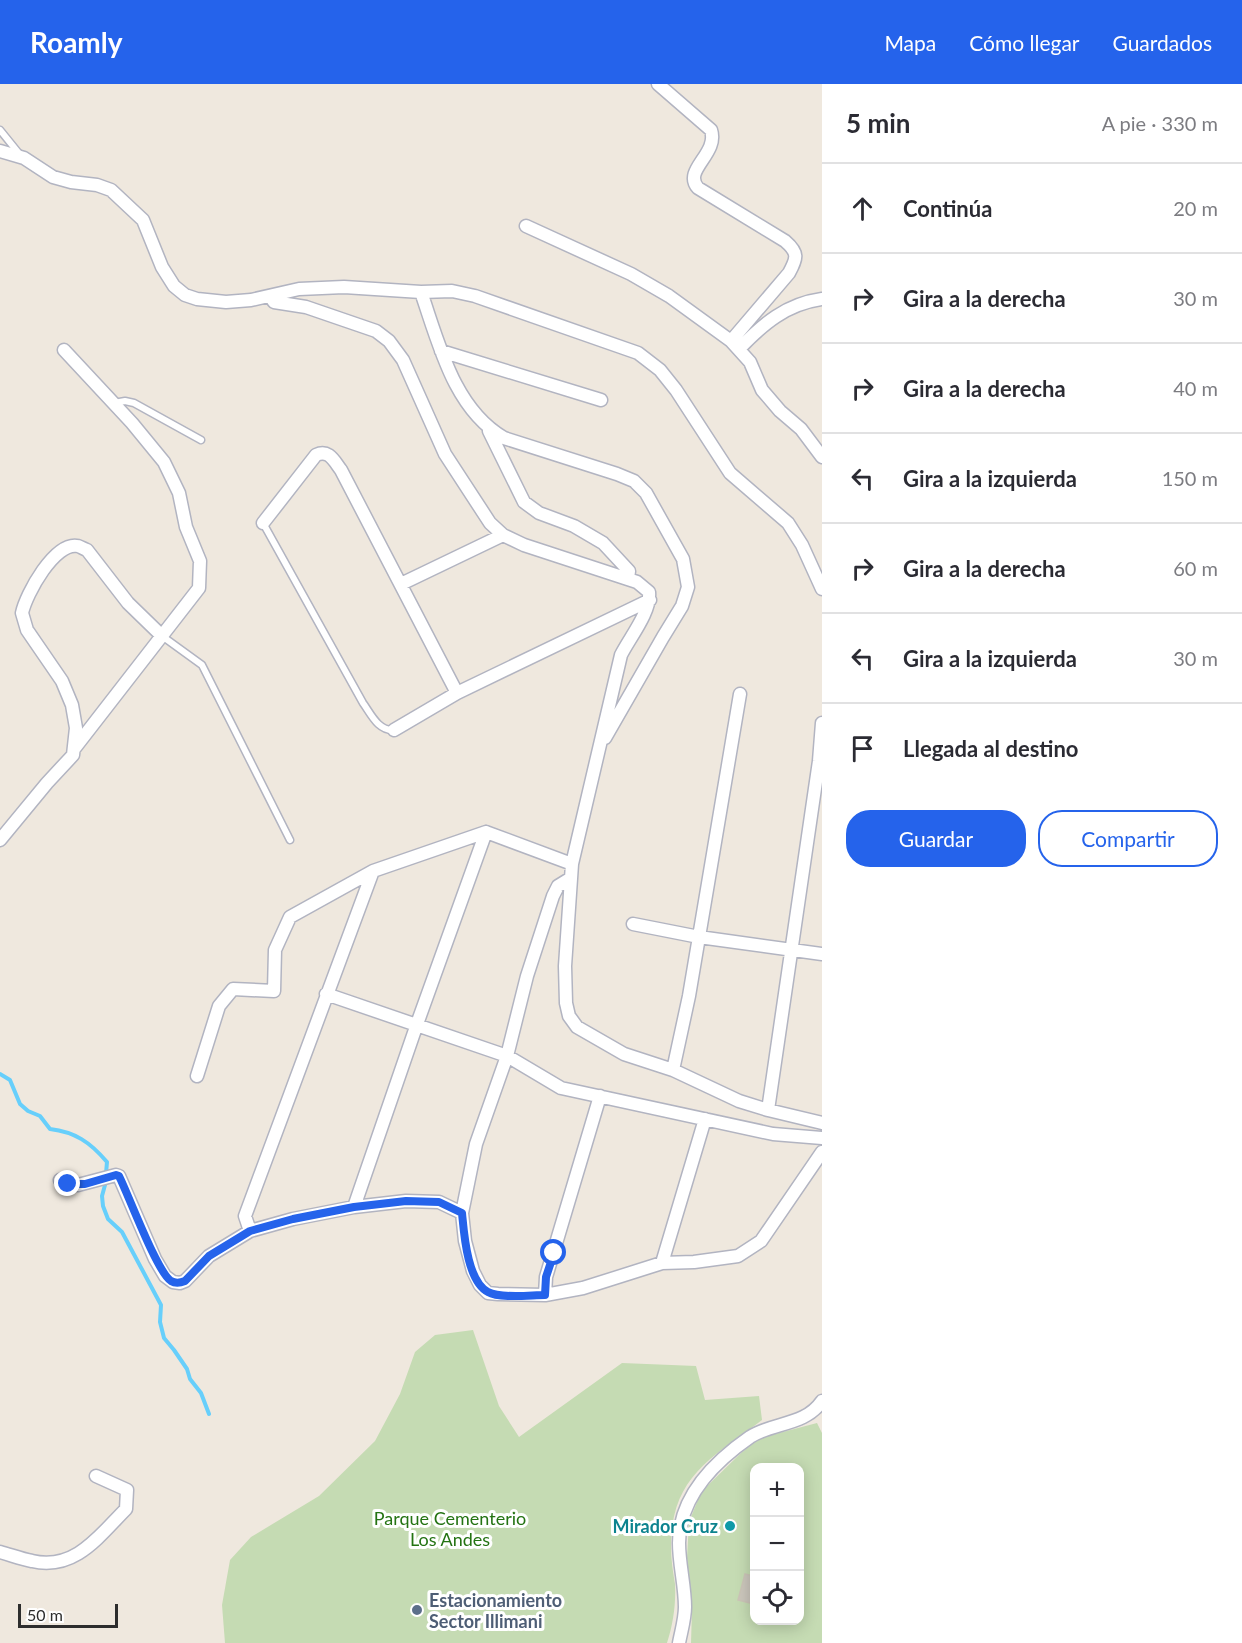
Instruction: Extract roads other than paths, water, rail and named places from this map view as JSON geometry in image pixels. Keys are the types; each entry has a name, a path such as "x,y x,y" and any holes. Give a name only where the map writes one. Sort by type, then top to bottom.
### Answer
{"street":[{"path":"658,84 711,130 714,138 712,146 694,173 694,183 698,189 785,241 793,247 795,252 796,260 789,273 735,345"},
{"path":"0,151 24,158 53,177 97,185 111,190 143,219 162,267 174,286 185,295 197,299 226,302 251,300 299,289 344,287 421,292 452,291 475,296 638,353 660,370 676,390 730,473 788,523 802,545 822,589"},
{"path":"526,226 631,274 669,296 735,345 750,362 762,390 780,411 801,429 822,457"},
{"path":"421,292 441,351 454,380 477,418 504,438 634,481 646,493 683,559 688,587 682,606 598,752"},
{"path":"270,296 274,302 306,306 376,331 389,341 403,360 445,453 490,524 503,535 524,545 637,582 649,592 650,600 643,618 621,655 572,864 565,966 566,1003 569,1016 577,1027 624,1054 673,1070 739,1101 822,1123"},
{"path":"735,345 772,317 809,301 822,299"},
{"path":"64,350 139,431 169,470 179,493 186,526 200,561 199,588 74,749"},
{"path":"441,351 601,400"},
{"path":"489,429 524,502 539,513 574,526 603,543 629,571 628,579"},
{"path":"263,523 316,455 322,452 328,454 341,470 457,693"},
{"path":"401,584 503,535"},
{"path":"0,840 47,783 74,755 76,729 72,705 62,681 27,630 22,613 35,581 59,552 77,546 87,550 128,603 162,636"},
{"path":"394,730 457,693 650,600"},
{"path":"673,1070 689,996 740,694"},
{"path":"768,1110 821,761 822,723"},
{"path":"197,1076 219,1006 233,989 274,991 275,950 290,917 373,871 486,832 572,864"},
{"path":"354,1207 486,832"},
{"path":"250,1231 245,1216 373,871"},
{"path":"571,878 564,880 553,896 527,976 507,1056 476,1144 462,1213 465,1241 473,1272 480,1285 488,1293 545,1295 583,1288 662,1263 738,1256 761,1241 822,1152"},
{"path":"633,924 699,937 822,954"},
{"path":"326,994 507,1056 561,1088 773,1134 822,1138"},
{"path":"545,1295 546,1277 600,1095"},
{"path":"662,1263 705,1119"},
{"path":"60,1180 78,1185 119,1176 155,1259 165,1276 173,1282 180,1283 185,1281 209,1256 250,1231 293,1219 354,1207 406,1201 439,1202 462,1213"},
{"path":"679,1643 685,1609 679,1543 682,1516 693,1492 717,1464 751,1437 762,1430 794,1422 816,1410 822,1401"},
{"path":"0,1552 34,1562 52,1562 75,1557 86,1549 126,1509 127,1490 96,1476"}],"lane":[{"path":"0,130 24,158"},
{"path":"113,403 125,401 134,403 201,440"},
{"path":"263,523 363,703 381,727 394,730"},
{"path":"162,636 202,665 290,840"}],"waterway":[{"path":"0,1074 10,1080 20,1104 28,1111 40,1116 50,1129 82,1139 107,1162 102,1196 108,1219 122,1232 161,1305 160,1322 164,1338 187,1369 190,1379 201,1393 209,1414"}],"place":[{"name":"Mirador Cruz","path":"730,1526"},
{"name":"Estacionamiento Sector Illimani","path":"417,1610"}],"park label":[{"name":"Parque Cementerio Los Andes","path":"450,1528"}]}
